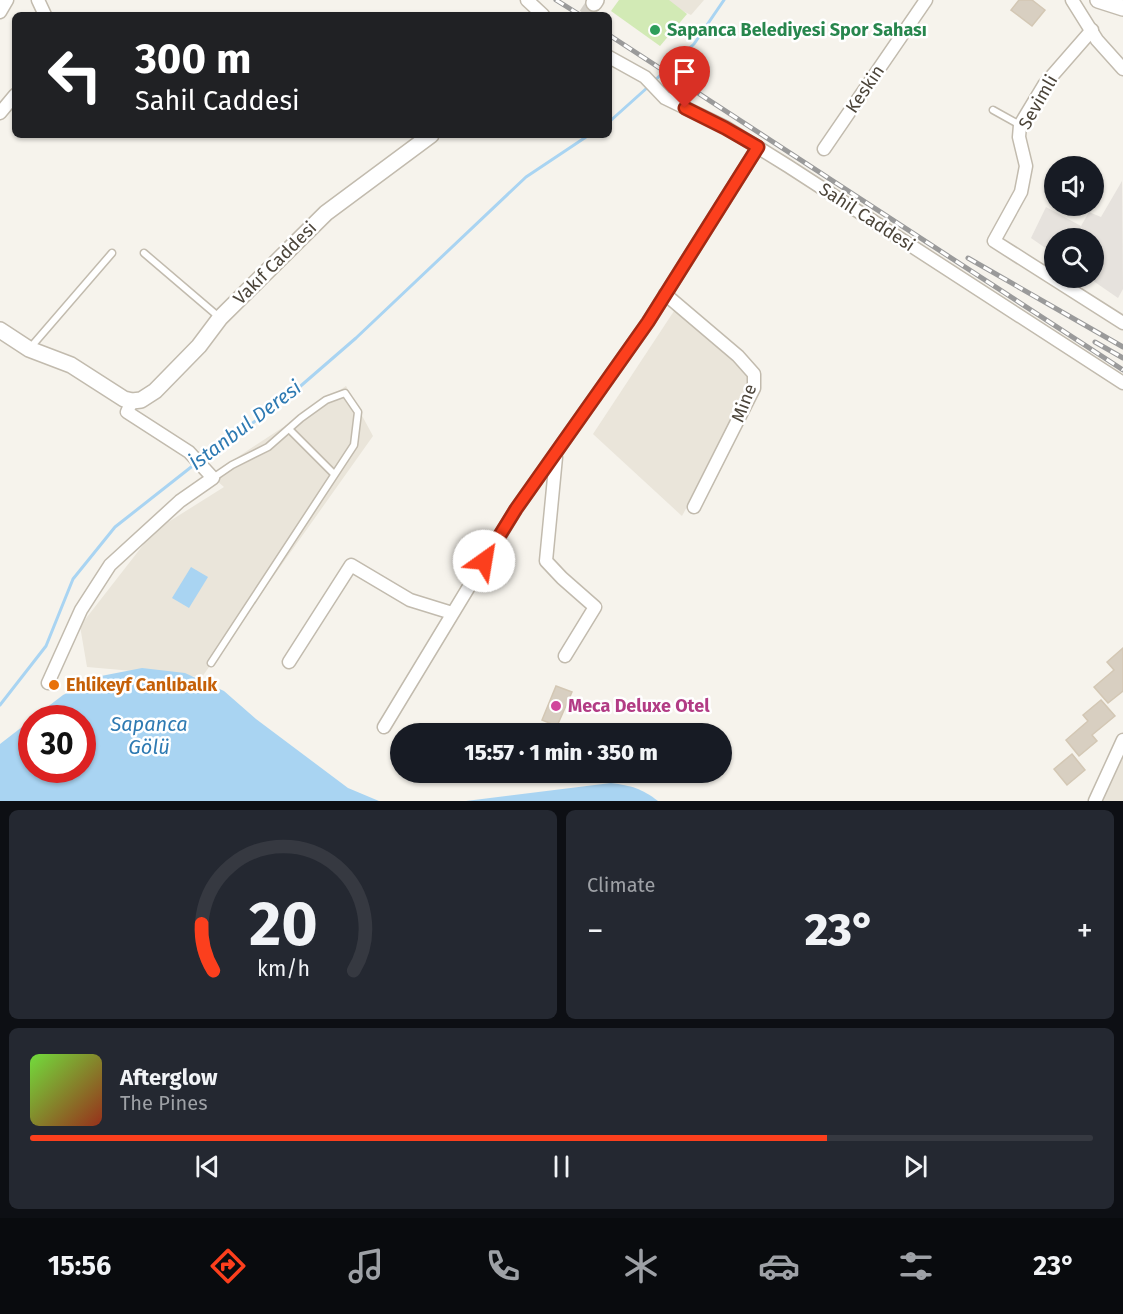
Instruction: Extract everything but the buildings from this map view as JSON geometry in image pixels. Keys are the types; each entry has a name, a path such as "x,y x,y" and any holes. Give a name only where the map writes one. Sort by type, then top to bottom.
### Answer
{"street":[{"path":"0,12 7,0"},
{"path":"527,0 540,12"},
{"name":"Keskin","path":"824,149 926,0"},
{"path":"1072,0 1097,40 1123,69"},
{"path":"1098,0 1122,5"},
{"name":"Sevimli","path":"1092,30 1044,85 1020,125 1019,137 1026,166 1021,192 994,241 1123,323"},
{"name":"Sahil Caddesi","path":"612,59 645,76 665,98 758,147 1123,383"},
{"name":"Vakıf Caddesi","path":"132,401 141,400 155,391 199,346 220,318 326,213 427,138"},
{"path":"384,727 516,509 648,322 758,147"},
{"name":"Mine","path":"665,294 738,356 754,374 754,388 694,507"},
{"path":"0,330 29,349 71,365 124,399 132,401 127,412 189,452 213,478 180,501 110,565 81,610 48,683"},
{"path":"556,455 546,561 595,607 566,656"},
{"path":"290,662 351,565 410,600 452,613"},
{"path":"1095,801 1123,740"}],"lane":[{"path":"993,110 1020,125"},
{"path":"29,349 112,253"},
{"path":"144,253 220,318"},
{"path":"212,663 354,445 358,412 345,393 326,400 268,447 232,465 213,478"},
{"path":"289,429 334,474"}],"shaded area":[{"path":"659,0 704,0 691,15"},
{"path":"1122,181 1123,289 1118,298 1104,288 1104,228 1044,228 1044,247 1031,238 1044,211 1044,216 1063,216 1081,226 1087,216 1101,217 1104,216 1104,212"},
{"path":"676,308 750,373 753,383 682,516 593,434"},
{"path":"346,386 373,436 202,677 87,667 80,626 154,531 224,487 210,475"},
{"path":"1123,751 1123,801 1098,801"}],"green space":[{"name":"Sapanca Belediyesi Spor Sahası","path":"619,0 669,0 687,14 660,46 611,11"}],"water":[{"path":"191,567 208,577 189,608 172,598"},
{"name":"Sapanca Gölü","path":"142,668 185,673 224,691 256,719 348,788 379,801 0,801 0,744 18,730 18,783 96,783 96,705 50,705 63,695 101,676"},
{"path":"611,783 636,788 658,801 466,801"}],"waterway":[{"name":"İstanbul Deresi","path":"653,82 694,44 724,0"},
{"name":"İstanbul Deresi","path":"612,119 648,87"},
{"name":"İstanbul Deresi","path":"200,460 281,403 356,338 526,177 584,138"},
{"name":"İstanbul Deresi","path":"0,705 46,646 73,579 115,527 195,464"}],"tunnel":[{"path":"588,12 594,3"}],"railway":[{"path":"556,0 575,12"},
{"path":"612,37 1123,370"},
{"path":"968,258 1123,347"},
{"path":"1095,342 1123,358"}],"place":[{"name":"Sapanca Belediyesi Spor Sahası","path":"655,30"},
{"name":"Ehlikeyf Canlıbalık","path":"54,685"},
{"name":"Meca Deluxe Otel","path":"556,706"}],"route":[{"path":"484,561 516,509 562,447 648,322 758,147 685,108"}]}
